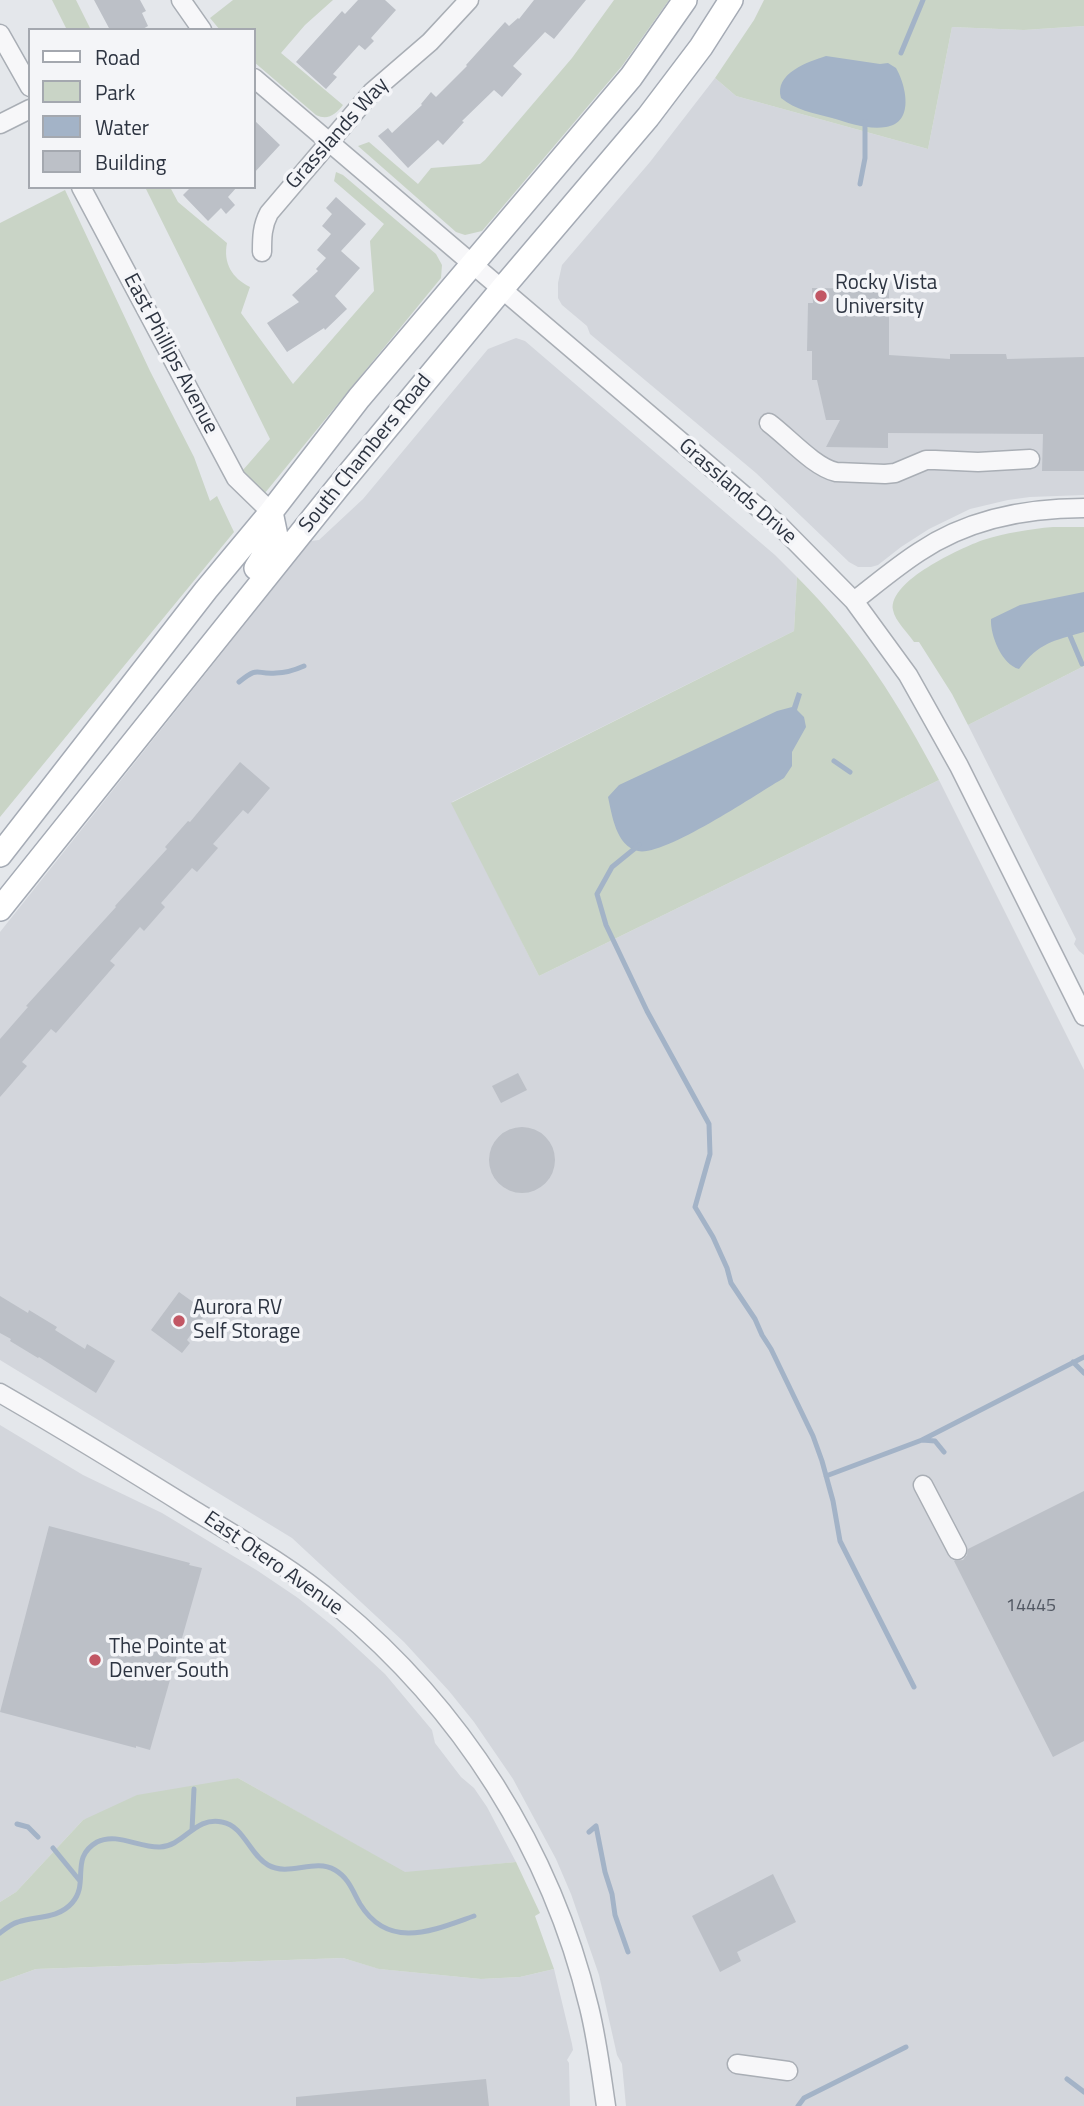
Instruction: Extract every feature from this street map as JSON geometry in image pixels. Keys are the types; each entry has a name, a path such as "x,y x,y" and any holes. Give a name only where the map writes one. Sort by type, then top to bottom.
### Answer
{"main road":[{"name":"South Chambers Road","path":"0,855 359,398 631,77 685,0"},
{"name":"South Chambers Road","path":"0,909 330,497 648,117 701,47 731,0"},
{"path":"199,660 218,613 262,561 276,536 271,512"}],"street":[{"path":"181,0 201,28"},
{"name":"Grasslands Way","path":"262,252 262,233 269,213 372,92 430,42 469,0"},
{"path":"0,34 28,83"},
{"name":"Grasslands Drive","path":"256,80 780,526 854,601 897,659 939,727 1084,1016"},
{"path":"0,124 28,110"},
{"name":"East Phillips Avenue","path":"82,189 236,478 271,512"},
{"path":"769,423 815,461 836,472 895,473 926,460 1030,460"},
{"path":"854,601 918,552 950,534 1027,511 1084,508"},
{"name":"East Otero Avenue","path":"0,1393 143,1478 301,1578 368,1633 421,1685 460,1733 489,1775 524,1835 553,1895 590,2010 606,2106"},
{"path":"923,1485 957,1550"},
{"path":"737,2064 788,2071"}],"shaded area":[{"name":"Rocky Vista University","path":"1084,26 1084,495 1030,497 970,509 929,529 878,565 858,567 849,562 756,473 590,334 587,326 562,305 558,298 562,265 650,162 715,78 736,96 928,149 952,27 1024,30"},
{"path":"516,338 525,341 775,555 797,577 794,631 452,802 539,976 939,780 1084,1070 1084,2106 626,2106 622,2064 617,2055 599,1975 571,1894 556,1859 513,1779 449,1691 404,1642 292,1538 0,1360 0,932 311,541 319,540 363,499 488,349"},
{"path":"1084,666 1084,955 1074,944 1076,939 968,725"},
{"path":"0,1425 83,1475 162,1513 258,1571 334,1627 385,1674 432,1730 435,1743 487,1807 516,1862 405,1873 238,1778 83,1820 16,1892 0,1902"},
{"path":"343,1958 380,1969 481,1979 520,1977 554,1969 573,2050 567,2060 570,2106 0,2106 0,1982 36,1969"}],"green space":[{"path":"52,0 76,0 90,28 66,28"},
{"path":"233,0 333,0 305,25 281,53 343,105 331,116 316,115 256,64 256,28 218,28 210,18"},
{"path":"614,0 669,0 622,66 482,231 465,235 456,232 358,146 369,142 418,184 431,168 480,164 572,58"},
{"path":"764,0 1084,0 1084,26 1024,30 952,27 928,149 736,96 715,78 754,20"},
{"path":"336,172 343,175 436,254 442,265 441,278 260,499 242,479 243,470 270,439 146,189 171,189 178,202 227,243 226,257 230,269 250,287 241,313 293,384 374,291 370,241 384,224 334,181"},
{"path":"65,190 150,371 194,457 210,501 217,496 234,532 0,817 0,223"},
{"path":"1053,527 1084,527 1084,666 968,725 919,642 914,642 896,618 893,610 895,599 913,577 959,550 1000,535"},
{"path":"797,577 839,624 876,673 939,780 539,976 451,803 794,631"},
{"path":"238,1778 405,1872 516,1862 540,1913 535,1916 554,1969 520,1977 481,1979 379,1969 343,1958 36,1969 0,1982 0,1902 16,1892 83,1820 137,1795"}],"water":[{"path":"826,56 888,63 896,68 903,84 906,102 901,118 886,127 865,127 805,111 781,98 780,89 787,75 802,65"},
{"path":"1084,592 1084,632 1041,648 1019,669 1007,662 995,641 991,619 1020,605"},
{"path":"797,692 802,694 797,710 804,717 806,727 792,752 792,766 784,778 711,822 668,844 638,851 625,843 616,829 608,797 619,785 777,711 792,707"}],"building":[{"path":"94,0 140,0 146,11 142,13 148,26 109,28"},
{"path":"358,0 385,0 396,10 371,38 374,41 365,50 359,45 333,74 337,77 326,89 296,62 342,11 345,14"},
{"path":"534,0 586,0 554,39 545,32 513,66 522,74 502,97 494,90 462,121 464,122 443,145 438,140 408,168 378,136 388,128 392,133 422,105 431,92 436,97 505,22 509,26 519,19"},
{"path":"256,122 280,145 256,171"},
{"path":"189,189 235,189 228,197 235,205 226,214 221,208 208,221 183,195"},
{"path":"336,197 366,224 341,251 360,268 335,296 347,309 325,330 324,328 287,352 267,323 299,302 292,295 318,271 316,269 326,258 317,250 331,234 322,226 332,214 326,208"},
{"path":"812,288 889,289 889,355 950,359 950,354 1006,354 1007,359 1084,357 1084,471 1042,471 1043,434 888,433 888,448 826,447 840,420 826,420 817,380 812,380 812,351 807,351 808,303 813,303"},
{"path":"240,762 270,788 248,814 243,810 213,844 218,848 197,872 192,868 161,903 165,907 144,931 140,927 110,961 115,965 56,1033 51,1029 22,1062 27,1066 0,1097 0,1039"},
{"path":"518,1073 527,1090 501,1103 492,1086"},
{"path":"522,1127 545,1137 555,1160 545,1183 522,1193 499,1183 489,1160 499,1137"},
{"name":"Aurora RV Self Storage","path":"179,1292 207,1312 187,1340 190,1343 182,1353 151,1330"},
{"path":"0,1296 57,1327 55,1330 85,1349 87,1344 115,1361 96,1393 0,1333"},
{"path":"1084,1491 1084,1741 1053,1757 954,1561 963,1560 968,1549"},
{"name":"The Pointe at Denver South","path":"49,1526 202,1568 150,1750 0,1712"},
{"path":"773,1874 796,1922 737,1952 741,1961 720,1972 692,1916"},
{"path":"486,2079 489,2106 296,2106 296,2097"}],"waterway":[{"path":"901,53 923,0"},
{"path":"860,184 865,158 865,121"},
{"path":"1068,631 1082,664"},
{"path":"239,682 254,672 283,672 304,666"},
{"path":"834,761 850,772"},
{"path":"639,845 612,867 597,894 606,925 647,1011 709,1124 710,1154 695,1207 713,1237 731,1283 755,1319 813,1436 833,1501 840,1541 914,1687"},
{"path":"922,1440 1084,1357"},
{"path":"1073,1362 1084,1373"},
{"path":"826,1476 922,1440 935,1441 944,1452"},
{"path":"192,1830 194,1789"},
{"path":"0,1933 15,1923 60,1912 72,1903 80,1887 84,1855 97,1842 120,1839 160,1847 176,1842 204,1823 213,1821 236,1829 268,1865 284,1869 319,1866 340,1873 360,1904 372,1919 384,1928 413,1933 443,1927 474,1916"},
{"path":"17,1824 28,1827 38,1837"},
{"path":"589,1832 596,1826 615,1915 628,1952"},
{"path":"53,1848 80,1881"},
{"path":"798,2106 804,2098 906,2047"},
{"path":"1067,2079 1084,2092"}],"place":[{"name":"Rocky Vista University","path":"821,296"},
{"name":"Aurora RV Self Storage","path":"179,1321"},
{"name":"The Pointe at Denver South","path":"95,1660"}]}
